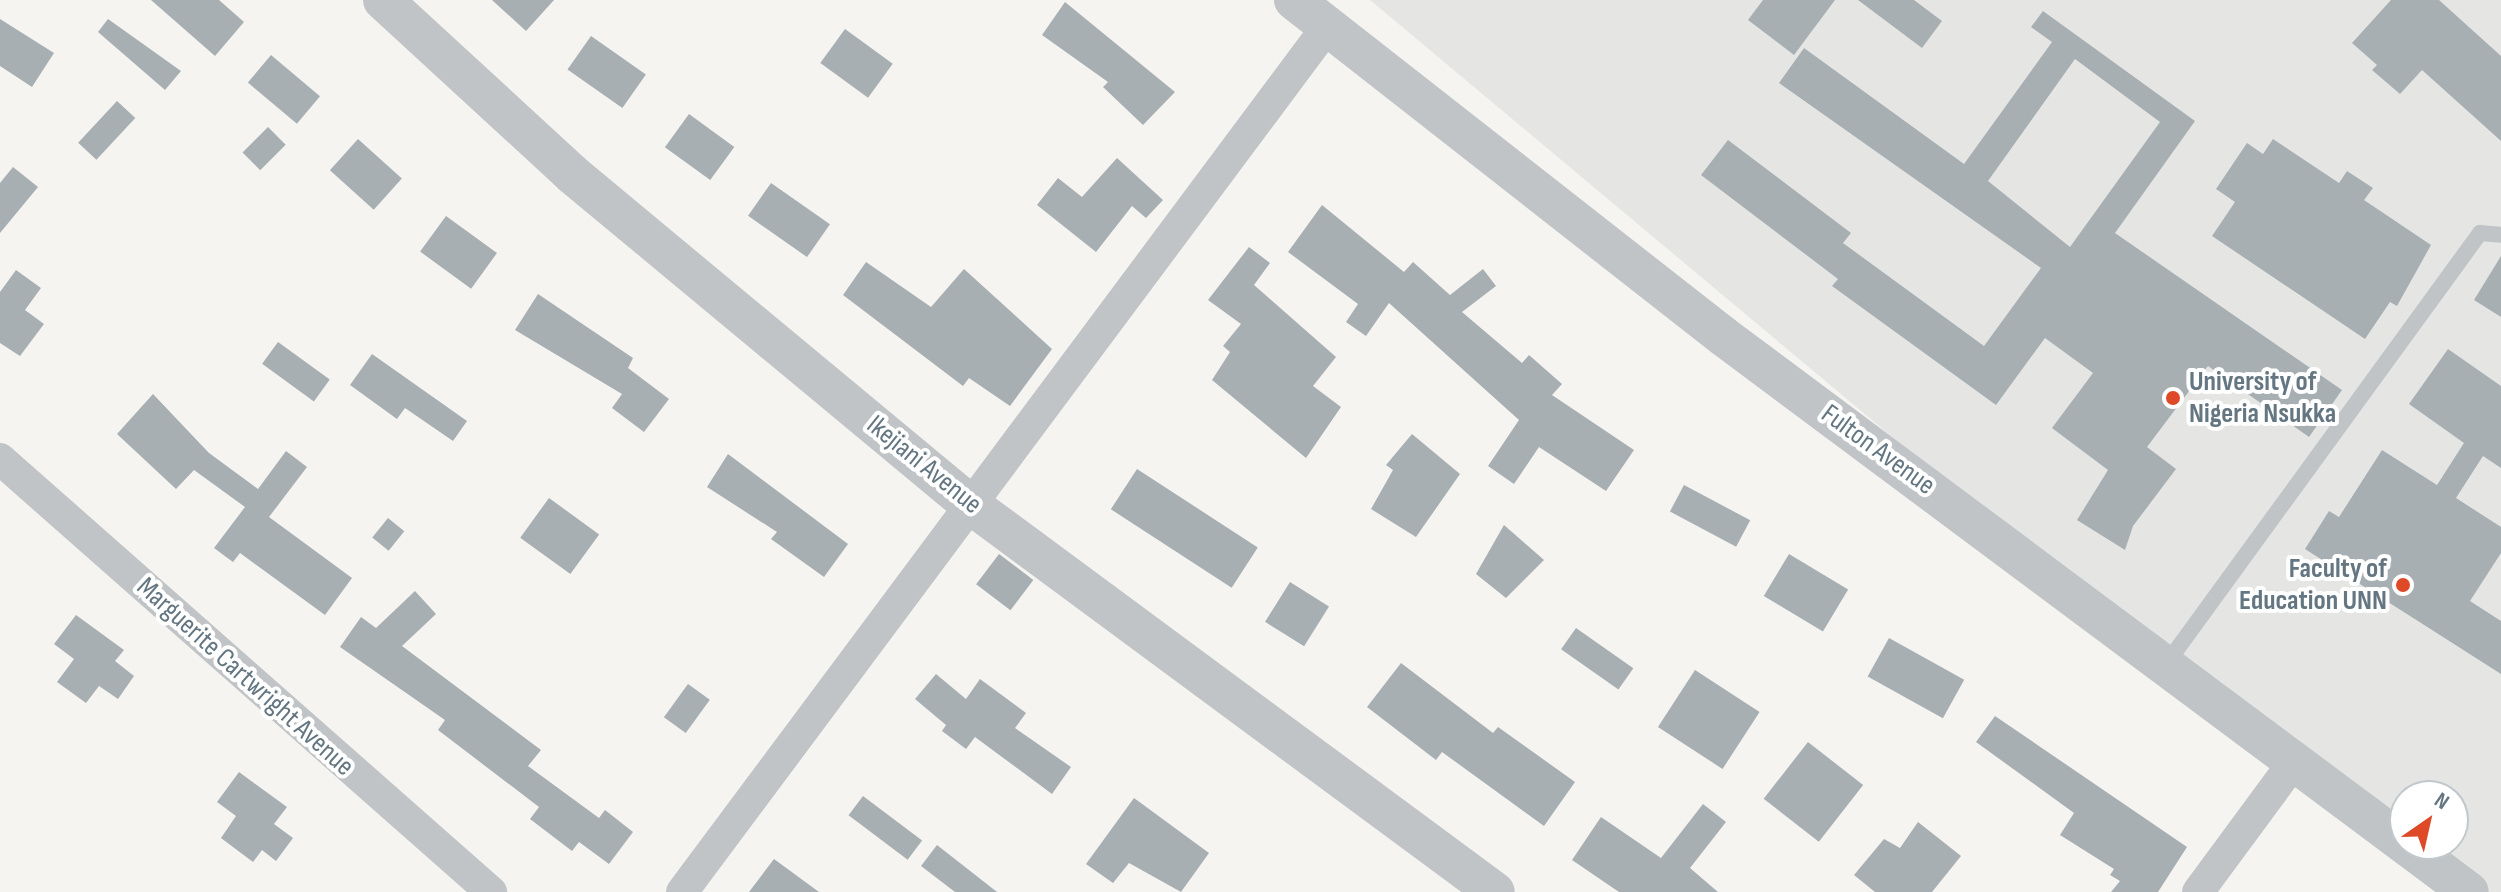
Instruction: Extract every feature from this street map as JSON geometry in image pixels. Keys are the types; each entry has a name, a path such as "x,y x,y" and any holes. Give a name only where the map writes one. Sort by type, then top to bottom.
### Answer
{"street":[{"name":"Ikejiani Avenue","path":"383,0 572,174 967,502 1495,892"},
{"name":"Fulton Avenue","path":"1294,0 1723,336 2167,663 2469,892"},
{"path":"682,892 967,502 1327,27"},
{"name":"Marguerite Cartwright Avenue","path":"0,459 491,892"},
{"path":"2198,892 2294,762"}],"lane":[{"path":"2167,663 2480,233 2501,235"}],"shaded area":[{"name":"University of Nigeria Nsukka","path":"1370,0 2501,0 2501,892 2436,892 2398,860 2469,860 2469,780 2389,780 2389,853"}],"building":[{"path":"151,0 219,0 244,22 215,56"},
{"path":"492,0 554,0 526,31"},
{"path":"1763,0 1835,0 1794,55 1748,20"},
{"path":"1858,0 1914,0 1942,21 1922,48"},
{"path":"2391,0 2439,0 2501,56 2501,141 2422,70 2400,94 2372,70 2377,65 2352,43"},
{"path":"1065,2 1175,92 1143,125 1103,87 1108,82 1042,35"},
{"path":"2043,11 2195,121 2115,233 2342,390 2309,437 2208,366 2147,447 2176,469 2133,526 2125,550 2077,520 2108,470 2052,428 2093,373 2045,338 1996,405 1832,286 1838,279 1701,175 1728,140 1851,233 1843,243 1984,346 2041,268 1779,83 1804,48 1964,164 2052,42 2031,27","holes":["2075,59 2160,122 2070,247 1988,181"]},
{"path":"0,19 54,53 32,87 0,66"},
{"path":"108,19 181,71 165,90 98,32"},
{"path":"845,29 893,64 868,98 820,63"},
{"path":"591,36 646,74 622,108 567,70"},
{"path":"271,55 320,96 297,124 248,83"},
{"path":"117,101 135,118 96,160 78,143"},
{"path":"689,114 734,147 710,180 665,147"},
{"path":"268,127 286,145 260,170 243,152"},
{"path":"358,139 402,178 374,210 330,170"},
{"path":"2273,139 2339,183 2347,171 2373,188 2364,200 2431,245 2397,306 2390,302 2365,339 2212,236 2235,202 2216,189 2247,143 2263,154"},
{"path":"1117,158 1163,200 1146,218 1132,206 1096,252 1037,205 1058,178 1082,197"},
{"path":"13,167 38,187 0,233 0,183"},
{"path":"771,183 830,224 807,257 748,216"},
{"path":"1322,205 1404,272 1413,262 1450,295 1483,269 1496,286 1462,312 1522,363 1529,355 1562,384 1552,395 1634,450 1606,491 1539,447 1514,484 1488,466 1519,420 1389,303 1366,336 1346,322 1358,304 1288,252"},
{"path":"446,216 497,253 471,289 420,252"},
{"path":"1249,247 1270,263 1254,285 1336,357 1313,386 1341,407 1306,458 1212,380 1230,352 1223,346 1241,324 1208,300"},
{"path":"2501,256 2501,317 2474,300"},
{"path":"866,262 931,307 964,269 1052,349 1010,406 969,378 963,386 843,295"},
{"path":"16,270 41,288 25,310 44,324 20,356 0,343 0,292"},
{"path":"538,294 633,358 628,368 669,399 644,432 612,408 622,394 515,330"},
{"path":"278,342 330,380 314,401 262,364"},
{"path":"2448,349 2501,386 2501,468 2483,456 2456,498 2501,527 2501,553 2470,601 2501,621 2501,674 2305,549 2329,511 2339,517 2382,450 2437,485 2464,443 2409,404"},
{"path":"372,354 467,421 453,441 405,408 397,419 350,385"},
{"path":"153,394 209,453 258,489 286,451 307,467 269,517 352,578 325,615 240,553 233,562 214,548 245,507 194,470 176,489 117,434"},
{"path":"1412,434 1460,474 1416,537 1371,509 1393,470 1386,465"},
{"path":"728,454 848,544 824,577 771,539 777,532 707,487"},
{"path":"1137,469 1258,547 1232,588 1111,509"},
{"path":"1684,485 1750,520 1736,547 1670,511"},
{"path":"549,498 599,534 570,574 520,538"},
{"path":"388,518 404,531 389,551 372,537"},
{"path":"1504,525 1544,560 1506,598 1476,574"},
{"path":"999,554 1033,580 1010,610 976,584"},
{"path":"1789,554 1848,590 1823,632 1764,596"},
{"path":"1290,582 1329,606 1304,646 1265,622"},
{"path":"415,591 436,614 402,646 541,750 528,766 599,818 605,810 633,832 609,864 579,842 572,851 530,819 539,807 438,730 445,720 340,647 361,617 376,628"},
{"path":"76,615 124,650 115,661 134,676 118,699 99,686 86,703 57,682 74,659 54,644"},
{"path":"1576,628 1633,668 1618,689 1561,649"},
{"path":"1889,638 1964,680 1943,718 1868,676"},
{"path":"1401,663 1493,733 1498,727 1575,782 1544,826 1442,752 1436,760 1367,707"},
{"path":"1695,670 1760,712 1723,769 1658,727"},
{"path":"936,674 966,699 980,679 1026,713 1015,728 1071,767 1052,794 975,737 966,749 942,731 946,725 915,699"},
{"path":"688,684 710,700 686,733 664,717"},
{"path":"1995,716 2187,847 2158,892 2111,892 2120,881 2110,875 2114,869 2060,835 2074,813 1976,742"},
{"path":"1808,742 1863,785 1819,842 1764,799"},
{"path":"239,772 287,807 274,824 293,838 276,861 262,850 253,862 221,838 236,816 217,802"},
{"path":"863,796 922,841 908,860 849,815"},
{"path":"1134,798 1209,853 1181,892 1129,863 1113,883 1086,864"},
{"path":"1703,804 1726,822 1690,868 1718,892 1619,892 1572,860 1601,817 1661,858"},
{"path":"1918,822 1961,856 1932,892 1875,892 1854,875 1884,839 1900,848"},
{"path":"937,845 997,892 955,892 921,866"},
{"path":"774,859 819,892 749,892"}],"place":[{"name":"University of Nigeria Nsukka","path":"2173,398"},
{"name":"Faculty of Education UNN","path":"2403,585"}]}
